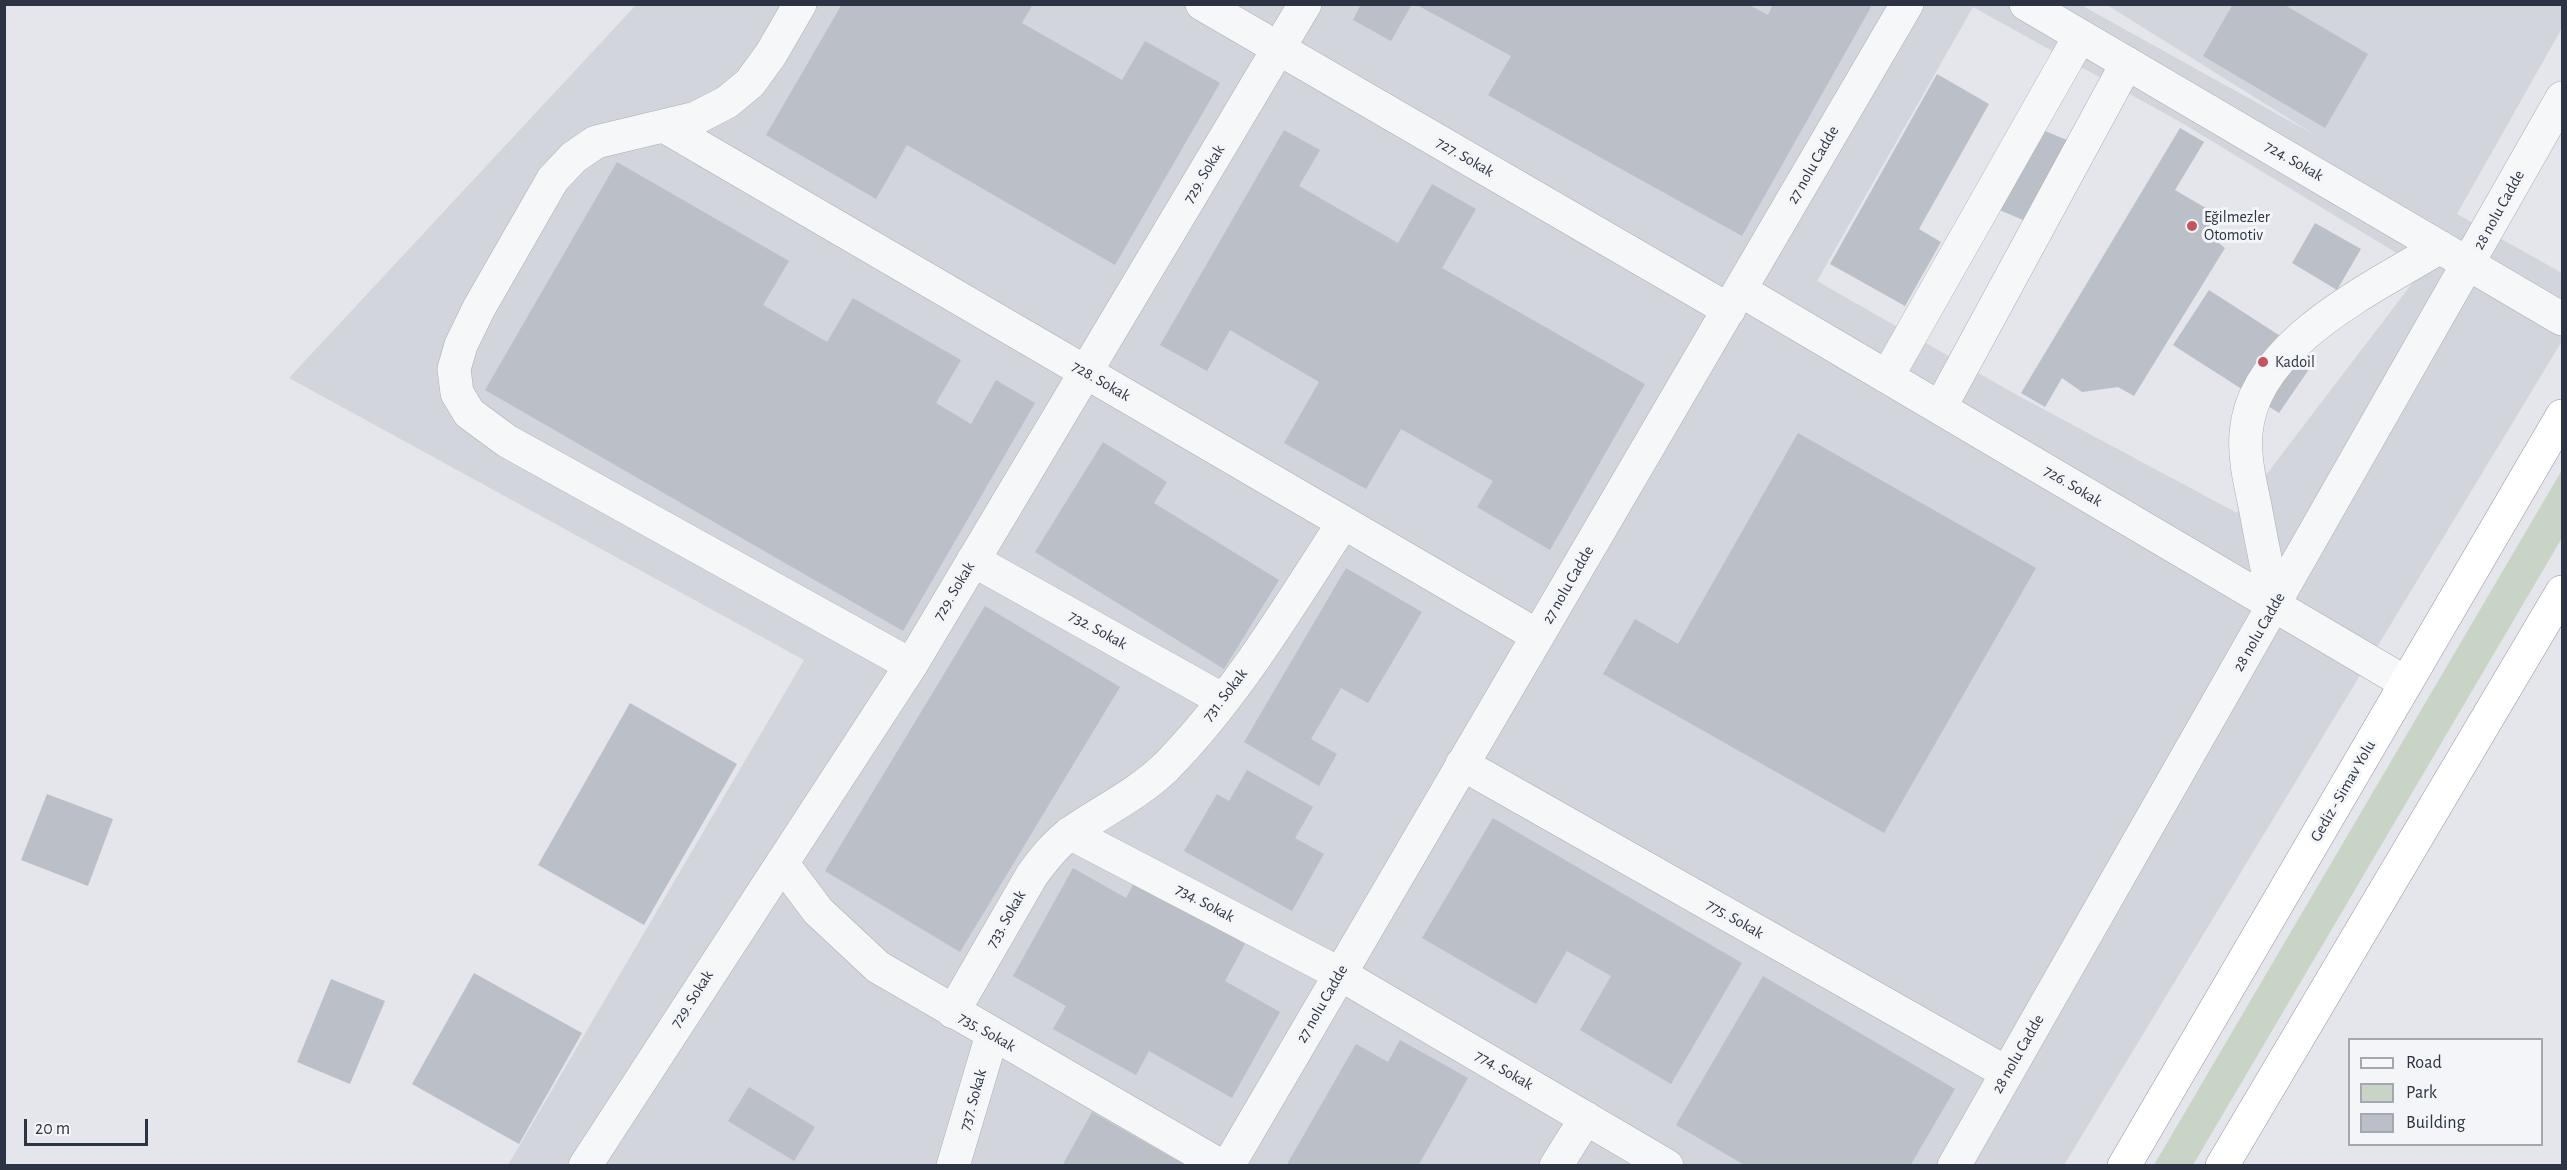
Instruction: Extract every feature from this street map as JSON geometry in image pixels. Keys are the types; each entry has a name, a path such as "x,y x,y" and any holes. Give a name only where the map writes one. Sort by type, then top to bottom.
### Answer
{"highway":[{"name":"Gediz - Simav Yolu","path":"2124,1166 2562,416"},
{"path":"2223,1166 2562,592"}],"street":[{"path":"800,4 771,54 750,83 727,102 696,118 615,135 596,142 574,158 553,179 501,267 461,345 454,369 456,393 469,413 507,441 911,664"},
{"name":"727. Sokak","path":"1202,4 1279,50 1734,300"},
{"name":"729. Sokak","path":"585,1166 911,664 1305,4"},
{"name":"27 nolu Cadde","path":"1228,1166 1907,4"},
{"name":"724. Sokak","path":"2026,4 2562,319"},
{"path":"1887,377 2080,36"},
{"path":"1940,408 2127,63"},
{"name":"28 nolu Cadde","path":"1954,1166 2562,98"},
{"name":"728. Sokak","path":"664,126 1538,636"},
{"path":"2274,605 2246,460 2246,433 2251,404 2263,381 2287,351 2310,329 2440,247"},
{"name":"726. Sokak","path":"1734,300 1887,377 2406,683"},
{"name":"731. Sokak","path":"1070,833 1134,794 1166,767 1223,700 1343,523"},
{"name":"732. Sokak","path":"973,560 1223,700"},
{"name":"775. Sokak","path":"1462,764 2007,1073"},
{"name":"734. Sokak","path":"1070,833 1340,974"},
{"name":"733. Sokak","path":"953,1012 1032,875 1048,854 1070,833"},
{"name":"735. Sokak","path":"782,863 818,911 878,968 1221,1166"},
{"name":"774. Sokak","path":"1340,974 1668,1166"},
{"name":"737. Sokak","path":"953,1166 992,1035"},
{"path":"1557,1166 1586,1118"}],"shaded area":[{"path":"636,5 2081,5 2315,135 2107,5 2562,5 2562,28 2457,214 2562,273 2562,341 2064,1165 508,1165 804,660 289,378","holes":["1973,7 2182,123 2423,269 2237,513 2017,395 1817,281"]}],"green space":[{"path":"2562,470 2562,538 2193,1165 2154,1165"}],"building":[{"path":"842,4 1033,4 1022,23 1122,80 1145,41 1220,83 1115,265 907,145 876,199 766,135"},
{"path":"1361,4 1412,4 1391,41 1353,20"},
{"path":"1773,4 1867,4 1871,7 1742,236 1488,95 1511,56 1417,5 1749,5 1768,15"},
{"path":"2233,4 2283,4 2368,54 2325,128 2203,56"},
{"path":"1937,74 1989,104 1919,229 1941,242 1905,306 1830,264"},
{"path":"2021,121 2079,145 2042,228 1985,204"},
{"path":"2180,128 2204,142 2175,190 2211,211 2210,236 2225,248 2134,396 2118,387 2082,392 2062,378 2045,407 2021,393"},
{"path":"1284,130 1320,150 1299,186 1398,243 1432,184 1476,209 1442,268 1645,384 1550,550 1477,507 1493,481 1401,429 1366,489 1284,443 1319,382 1230,330 1207,371 1160,345"},
{"path":"617,162 789,261 763,305 827,342 853,298 961,360 936,403 971,424 996,380 1035,403 903,631 485,390"},
{"path":"2315,223 2361,249 2337,290 2292,263"},
{"path":"2209,290 2316,359 2279,413 2173,345"},
{"path":"1798,433 2036,568 1884,833 1603,674 1635,619 1678,644"},
{"path":"1103,442 1167,482 1154,503 1279,580 1224,669 1035,552"},
{"path":"1346,568 1422,612 1368,703 1341,688 1311,739 1337,754 1319,786 1244,742"},
{"path":"985,606 1120,687 960,952 825,871"},
{"path":"630,703 737,764 644,925 538,865"},
{"path":"1247,770 1313,807 1295,838 1324,854 1292,911 1184,851 1217,794 1229,801"},
{"path":"47,794 113,819 88,886 21,860"},
{"path":"1493,818 1742,963 1671,1084 1580,1030 1611,976 1567,951 1536,1004 1422,938"},
{"path":"1073,868 1126,898 1134,883 1245,944 1225,981 1280,1012 1232,1098 1149,1051 1136,1075 1053,1029 1066,1006 1013,976"},
{"path":"474,973 582,1033 519,1144 412,1084"},
{"path":"1763,976 1955,1089 1910,1166 1746,1166 1676,1125"},
{"path":"331,979 385,1001 350,1084 297,1062"},
{"path":"1400,1040 1468,1078 1418,1166 1286,1166 1356,1044 1388,1062"},
{"path":"749,1087 815,1127 794,1161 728,1121"},
{"path":"1092,1112 1187,1166 1062,1166"}],"place":[{"name":"Eğilmezler Otomotiv","path":"2192,226"},
{"name":"Kadoil","path":"2263,362"}]}
